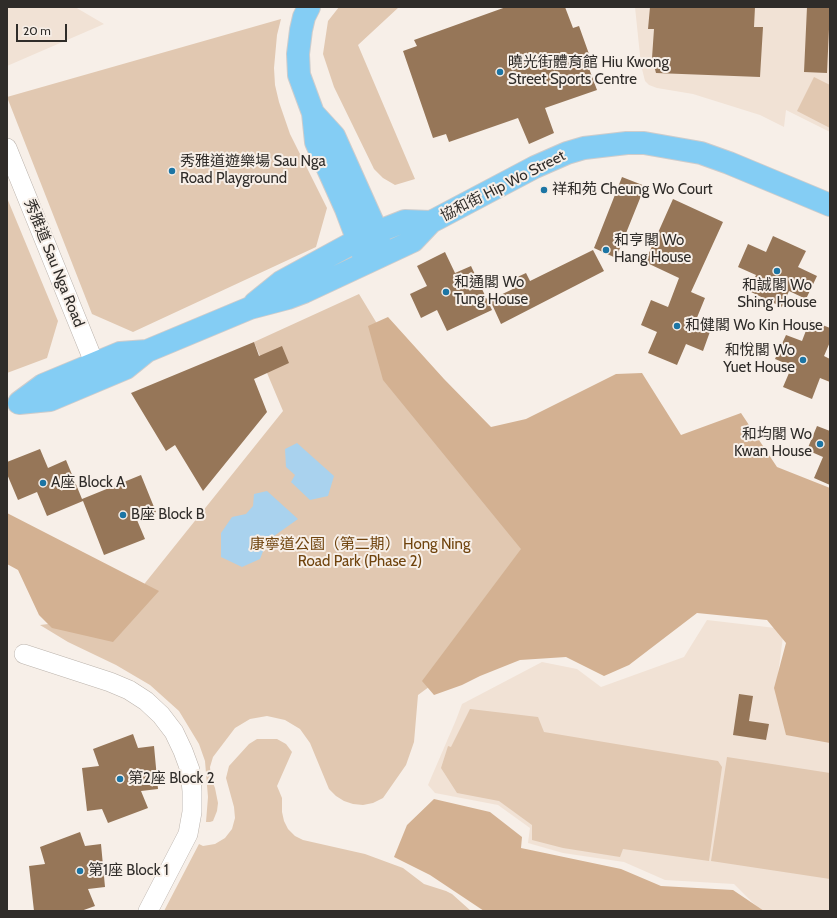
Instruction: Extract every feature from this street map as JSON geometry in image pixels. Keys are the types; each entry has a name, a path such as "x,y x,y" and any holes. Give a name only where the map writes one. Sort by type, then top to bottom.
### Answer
{"main road":[{"path":"309,7 304,17 301,30 298,54 299,74 313,113 316,142 346,209 368,236 374,258"},
{"name":"協和街 Hip Wo Street","path":"14,405 43,385 98,371 120,353 147,351 250,308 288,298 413,240 431,222 553,159 584,148 627,143 655,145 701,153 830,205"},
{"name":"協和街 Hip Wo Street","path":"250,308 281,282 368,236 405,221 431,222"}],"street":[{"name":"秀雅道 Sau Nga Road","path":"7,148 98,371"},
{"path":"24,654 110,682 129,690 146,701 161,715 174,732 183,750 190,770 192,791 192,812 188,834 148,911"}],"shaded area":[{"path":"7,7 75,7 104,24 7,66"},
{"path":"635,7 830,7 830,132 786,110 784,127 760,115 693,94 657,88 649,85 645,81 641,65"},
{"path":"388,317 444,379 491,427 526,419 616,374 642,373 681,435 741,413 777,467 830,488 830,743 786,735 774,688 786,643 767,620 697,613 629,665 604,676 566,657 520,660 462,685 434,695 422,681 521,549 383,380 368,326"},
{"path":"7,513 159,591 113,642 52,628 39,615 18,570 7,564"},
{"path":"707,620 784,629 777,682 830,716 830,911 761,911 734,884 665,880 624,862 563,853 528,843 530,828 498,805 435,793 428,785 462,704 542,662 577,669 601,687 684,657"},
{"path":"434,799 490,812 522,837 521,848 621,869 661,886 733,890 764,911 484,911 430,875 394,857 407,825"}],"green space":[{"path":"339,7 399,7 358,45 415,179 395,185 383,178 374,169 334,87 323,54 328,21"},
{"name":"秀雅道遊樂場 Sau Nga Road Playground","path":"281,19 277,35 274,68 275,85 279,102 290,134 327,208 316,247 133,332 92,314 7,97"},
{"path":"814,77 830,85 830,128 797,111"},
{"path":"7,198 58,321 47,358 7,373"},
{"name":"康寧道公園（第二期） Hong Ning Road Park (Phase 2)","path":"359,294 393,350 548,554 498,636 418,695 414,742 406,765 383,798 373,803 363,805 344,801 336,796 329,789 310,743 300,729 285,720 267,716 250,719 235,728 213,757 210,767 211,778 218,803 213,821 206,822 208,797 205,761 199,744 179,711 150,685 116,665 68,642 40,625 106,617 113,623 283,411 254,342"},
{"path":"470,709 538,717 544,732 718,761 722,767 709,861 623,849 620,857 563,848 532,840 532,825 499,801 457,793 441,768 448,746 451,747"},
{"path":"257,739 277,739 286,744 292,752 277,786 282,798 282,812 284,821 288,829 295,836 303,840 365,854 403,868 424,884 452,894 471,911 164,911 199,844 203,846 215,844 225,838 232,829 235,818 234,807 226,778 229,766 249,744"},
{"path":"727,757 830,773 830,879 711,861"}],"water":[{"path":"297,443 334,476 328,496 310,500 291,482 295,475 286,467 285,449"},
{"path":"267,491 298,519 267,541 260,559 242,567 221,557 221,533 232,517 246,514 253,506 254,494"}],"building":[{"name":"曉光街體育館 Hiu Kwong Street Sports Centre","path":"506,7 565,7 573,28 579,26 589,54 584,55 597,90 545,108 554,133 529,144 518,118 449,142 446,134 433,138 403,51 417,46 414,40"},
{"path":"650,7 755,7 754,27 763,27 760,77 656,73 652,58 654,29 648,29"},
{"path":"807,7 830,7 827,73 804,72"},
{"path":"622,177 645,186 616,258 594,248"},
{"path":"673,199 723,222 691,292 705,298 696,320 712,326 703,351 686,344 677,365 648,353 657,332 641,325 651,300 668,307 679,278 645,262"},
{"name":"和誠閣 Wo Shing House","path":"773,236 806,251 798,267 817,276 806,299 789,291 782,307 749,291 756,275 738,267 748,244 766,252"},
{"path":"593,250 604,271 501,324 490,300 515,288 511,280 526,273 530,281"},
{"name":"和通閣 Wo Tung House","path":"445,252 455,273 471,266 492,310 447,331 437,310 421,318 410,294 427,286 417,266"},
{"name":"和悅閣 Wo Yuet House","path":"810,320 830,328 830,342 824,356 830,359 830,382 820,378 812,399 783,387 792,366 775,359 786,335 802,341"},
{"path":"254,342 259,356 282,346 289,363 254,379 267,412 203,491 175,445 166,451 131,393"},
{"path":"817,426 830,431 830,485 814,478 823,457 807,450"},
{"path":"40,449 48,468 66,460 82,499 141,475 156,512 137,520 145,539 104,555 83,501 47,516 37,492 18,500 7,474 7,462"},
{"path":"739,694 753,696 749,721 769,724 766,740 733,735"},
{"name":"第2座 Block 2","path":"133,734 138,748 154,746 158,789 141,791 148,808 108,823 102,809 87,811 82,768 99,766 93,749"},
{"name":"第1座 Block 1","path":"80,832 85,846 101,844 105,887 88,889 95,906 81,911 34,911 29,866 45,864 40,847"}],"place":[{"name":"曉光街體育館 Hiu Kwong Street Sports Centre","path":"500,72"},
{"name":"秀雅道遊樂場 Sau Nga Road Playground","path":"172,171"},
{"name":"祥和苑 Cheung Wo Court","path":"544,190"},
{"name":"和亨閣 Wo Hang House","path":"606,250"},
{"name":"和誠閣 Wo Shing House","path":"777,271"},
{"name":"和通閣 Wo Tung House","path":"446,292"},
{"name":"和健閣 Wo Kin House","path":"677,326"},
{"name":"和悅閣 Wo Yuet House","path":"803,360"},
{"name":"和均閣 Wo Kwan House","path":"820,444"},
{"name":"A座 Block A","path":"43,483"},
{"name":"B座 Block B","path":"123,515"},
{"name":"第2座 Block 2","path":"120,779"},
{"name":"第1座 Block 1","path":"80,871"}]}
